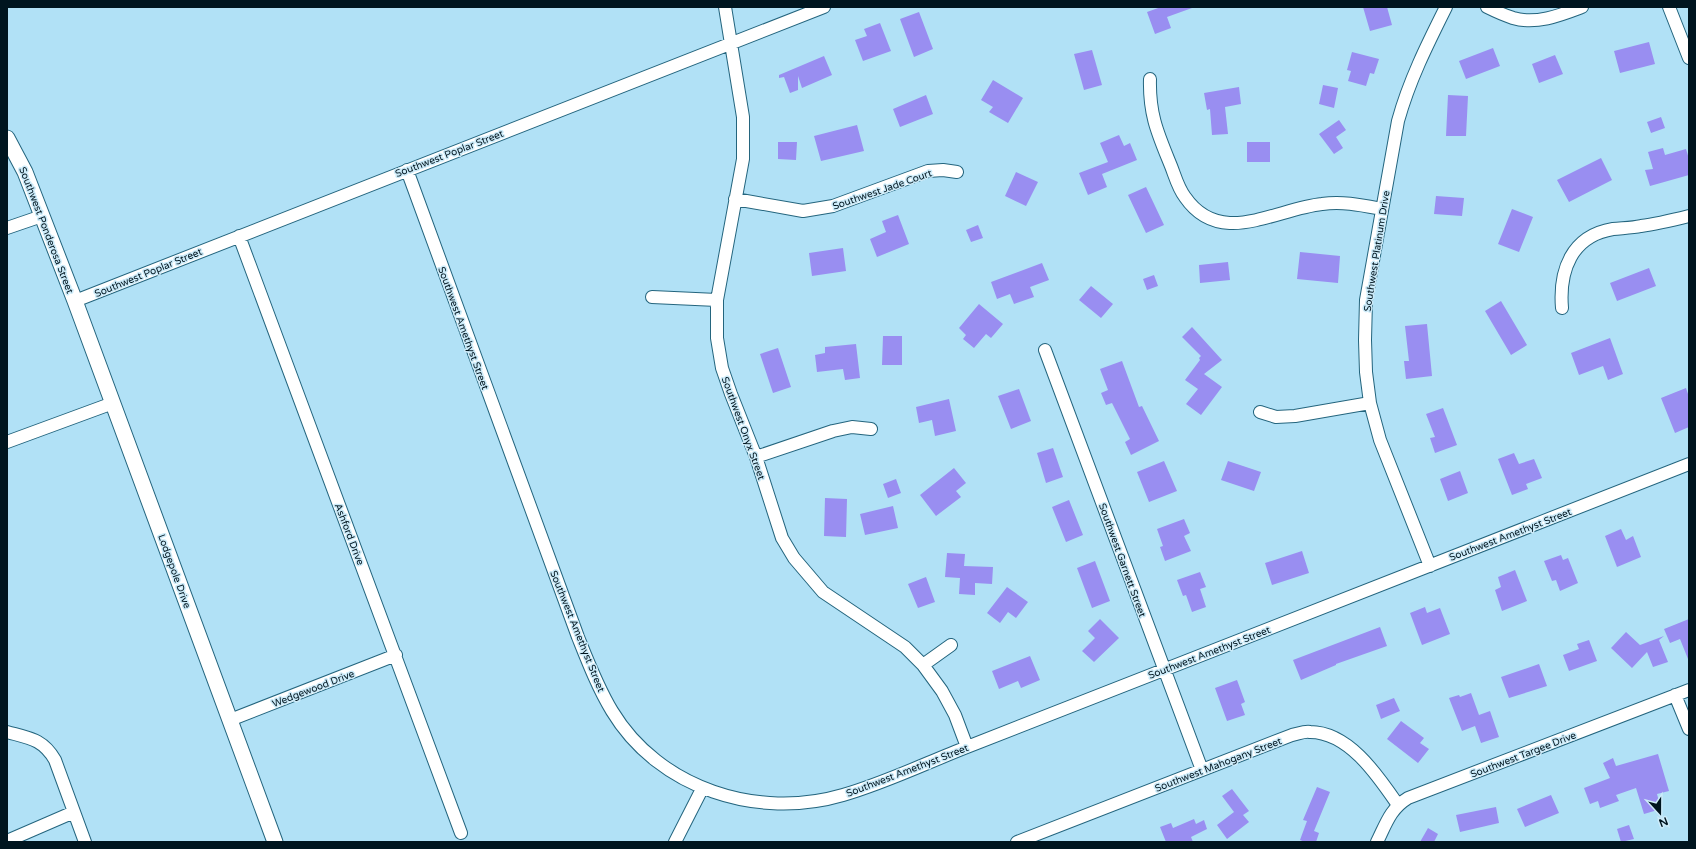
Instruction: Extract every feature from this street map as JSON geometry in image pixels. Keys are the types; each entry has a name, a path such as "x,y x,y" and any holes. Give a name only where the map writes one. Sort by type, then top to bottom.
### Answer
{"street":[{"name":"Southwest Onyx Street","path":"725,7 743,117 743,159 717,300 717,338 722,368 756,457 782,538 794,558 823,592 905,647 923,665 942,691 955,715 967,746"},
{"name":"Southwest Poplar Street","path":"74,301 824,7"},
{"name":"Southwest Platinum Drive","path":"1430,566 1380,440 1370,403 1365,348 1366,300 1398,122 1405,95 1417,65 1446,7"},
{"path":"1486,7 1514,18 1527,20 1543,19 1561,15 1582,7"},
{"path":"1669,7 1689,58"},
{"path":"1150,79 1149,98 1153,120 1177,182 1184,196 1194,208 1210,219 1227,224 1246,223 1299,209 1346,202 1382,209"},
{"name":"Southwest Ponderosa Street","path":"7,138 25,172 74,301"},
{"name":"Southwest Amethyst Street","path":"407,170 575,630 598,685 612,712 630,736 652,757 676,775 702,789 728,797 755,802 787,803 817,801 842,796 868,787 967,746 1689,464"},
{"name":"Southwest Jade Court","path":"735,199 803,211 832,206 928,171 943,170 957,172"},
{"path":"7,228 42,216"},
{"path":"1562,308 1562,282 1569,260 1579,245 1594,235 1612,229 1662,223 1689,216"},
{"name":"Ashford Drive","path":"239,236 461,833"},
{"path":"652,297 717,300"},
{"name":"Lodgepole Drive","path":"74,301 275,842"},
{"name":"Southwest Garnett Street","path":"1045,350 1202,770"},
{"path":"7,442 113,403"},
{"path":"1260,412 1276,417 1295,416 1370,403"},
{"path":"756,457 832,431 852,427 871,429"},
{"path":"923,665 951,645"},
{"name":"Wedgewood Drive","path":"230,720 396,656"},
{"name":"Southwest Targee Drive","path":"1398,804 1408,798 1689,690"},
{"path":"1675,695 1689,729"},
{"name":"Southwest Mahogany Street","path":"1017,842 1292,735 1310,731 1328,735 1345,744 1367,763 1379,776 1398,804"},
{"path":"7,732 34,739 50,751 56,760 85,842"},
{"path":"675,842 702,789"},
{"path":"1377,842 1391,814 1398,804"},
{"path":"7,841 74,812"}],"building":[{"path":"1161,7 1192,8 1167,17 1171,28 1155,34 1147,12"},
{"path":"1363,7 1387,7 1392,25 1370,31"},
{"path":"919,12 933,49 914,57 900,19"},
{"path":"880,23 891,51 863,61 855,40 867,36 864,29"},
{"path":"1649,42 1655,64 1620,73 1614,51"},
{"path":"1493,48 1500,66 1466,79 1459,61"},
{"path":"1092,50 1102,85 1084,90 1074,54"},
{"path":"1352,52 1379,59 1374,74 1370,73 1366,86 1348,81 1351,71 1347,70"},
{"path":"1555,55 1563,74 1539,83 1532,64"},
{"path":"824,56 832,75 802,88 798,76 798,90 790,93 784,77 779,78 779,75"},
{"path":"993,80 1023,98 1008,123 989,112 993,107 981,100"},
{"path":"1323,85 1338,88 1334,108 1319,104"},
{"path":"1239,87 1241,104 1225,107 1228,134 1212,135 1210,109 1207,110 1204,93"},
{"path":"926,95 933,114 900,127 893,109"},
{"path":"1448,95 1468,96 1466,136 1446,136"},
{"path":"1661,117 1665,128 1651,133 1647,122"},
{"path":"1339,120 1346,130 1336,137 1343,148 1334,154 1319,134"},
{"path":"857,125 864,151 821,161 814,136"},
{"path":"1119,135 1124,146 1130,143 1137,160 1102,174 1107,187 1088,195 1079,173 1108,162 1100,143"},
{"path":"778,142 797,142 796,160 778,159"},
{"path":"1247,142 1270,142 1270,162 1247,162"},
{"path":"1663,148 1665,155 1686,149 1689,159 1689,175 1650,186 1645,170 1653,169 1648,152"},
{"path":"1601,158 1612,180 1569,202 1557,180"},
{"path":"1016,172 1038,182 1026,206 1005,196"},
{"path":"1146,187 1164,225 1146,233 1128,195"},
{"path":"1436,196 1464,198 1462,216 1434,214"},
{"path":"1512,209 1533,217 1519,252 1498,244"},
{"path":"898,215 909,244 877,257 870,239 886,232 882,221"},
{"path":"978,225 983,238 971,242 966,230"},
{"path":"843,248 846,271 812,276 809,253"},
{"path":"1300,252 1340,256 1338,283 1297,279"},
{"path":"1228,262 1230,280 1200,283 1199,265"},
{"path":"1042,263 1049,280 1030,287 1034,297 1014,304 1010,294 997,299 991,282"},
{"path":"1649,268 1656,286 1617,301 1610,283"},
{"path":"1154,275 1158,286 1147,290 1143,279"},
{"path":"1091,286 1113,304 1101,318 1079,300"},
{"path":"1501,301 1527,345 1511,355 1485,311"},
{"path":"979,304 1003,324 991,338 986,334 974,348 963,339 966,335 959,328"},
{"path":"1427,324 1432,376 1406,379 1404,361 1409,361 1405,326"},
{"path":"1192,327 1222,360 1204,374 1222,387 1201,415 1186,404 1198,389 1185,380 1200,360 1199,358 1201,356 1182,337"},
{"path":"883,336 902,336 902,365 882,365"},
{"path":"1610,338 1623,374 1608,380 1603,366 1579,375 1571,353"},
{"path":"856,344 860,378 845,380 843,369 817,372 815,355 825,353 825,347"},
{"path":"778,348 791,387 773,393 760,354"},
{"path":"1122,361 1139,407 1142,406 1159,441 1131,455 1125,442 1130,439 1112,403 1106,405 1101,393 1108,390 1100,369"},
{"path":"1686,388 1689,397 1689,427 1675,433 1661,398"},
{"path":"1019,389 1031,421 1011,429 998,396"},
{"path":"949,399 956,431 935,436 932,420 919,423 916,407"},
{"path":"1443,408 1457,445 1435,453 1430,438 1435,437 1426,414"},
{"path":"1053,448 1063,477 1046,483 1037,453"},
{"path":"1514,453 1519,464 1534,459 1542,478 1526,484 1528,489 1512,495 1498,459"},
{"path":"1164,461 1177,491 1149,502 1137,472"},
{"path":"1228,461 1261,472 1254,491 1221,480"},
{"path":"954,468 966,483 956,491 961,497 936,516 920,495"},
{"path":"1460,471 1468,493 1448,501 1440,479"},
{"path":"896,479 901,493 888,498 883,484"},
{"path":"825,498 847,499 846,537 824,536"},
{"path":"1069,500 1083,535 1066,542 1052,507"},
{"path":"893,506 898,528 865,535 860,514"},
{"path":"1184,519 1190,533 1184,536 1191,551 1165,561 1160,547 1163,546 1157,529"},
{"path":"1621,529 1626,540 1633,536 1641,557 1617,567 1605,536"},
{"path":"1302,551 1309,573 1272,585 1265,563"},
{"path":"947,553 965,554 964,566 993,567 992,584 975,583 975,595 959,594 960,578 945,577"},
{"path":"1561,555 1563,560 1568,558 1578,583 1560,591 1556,580 1552,581 1544,561"},
{"path":"1095,561 1110,601 1092,608 1077,568"},
{"path":"1515,570 1527,601 1502,611 1495,590 1501,587 1498,577"},
{"path":"1200,572 1206,587 1200,589 1206,607 1192,612 1186,595 1183,596 1177,580"},
{"path":"926,577 935,602 918,608 908,584"},
{"path":"1007,587 1028,602 1016,618 1008,612 1000,623 987,613"},
{"path":"1425,607 1427,613 1440,608 1450,634 1422,645 1410,613"},
{"path":"1100,619 1119,638 1094,662 1082,651 1095,638 1088,631"},
{"path":"1689,619 1688,659 1680,639 1670,643 1664,629"},
{"path":"1380,627 1387,646 1336,664 1301,680 1293,660"},
{"path":"1626,632 1640,645 1664,636 1659,640 1668,662 1653,667 1647,652 1632,668 1611,648"},
{"path":"1589,640 1597,661 1569,671 1563,655 1579,649 1577,644"},
{"path":"1030,656 1040,680 1021,688 1018,681 999,689 992,671"},
{"path":"1539,664 1547,686 1509,698 1501,677"},
{"path":"1237,680 1245,702 1241,704 1245,715 1227,721 1215,688"},
{"path":"1471,693 1479,715 1490,711 1499,737 1481,743 1475,726 1462,731 1449,698 1459,695 1460,697"},
{"path":"1394,698 1400,711 1381,719 1376,705"},
{"path":"1401,721 1424,738 1420,743 1429,749 1418,763 1387,739"},
{"path":"1658,754 1669,791 1657,794 1661,809 1644,814 1636,788 1616,795 1619,801 1600,808 1598,801 1590,804 1584,788 1610,778 1603,763 1613,758 1616,766"},
{"path":"1317,787 1330,792 1314,831 1319,833 1316,842 1305,842 1300,840 1307,821 1303,820"},
{"path":"1232,789 1249,811 1243,815 1249,822 1227,839 1217,825 1234,812 1222,796"},
{"path":"1551,795 1559,813 1525,827 1517,809"},
{"path":"1496,807 1499,823 1460,832 1456,815"},
{"path":"1194,819 1196,824 1204,820 1207,829 1191,837 1193,842 1166,842 1160,827 1171,823 1173,828"},
{"path":"1629,825 1634,839 1621,842 1617,829"},
{"path":"1428,828 1438,834 1434,842 1420,842"}]}
